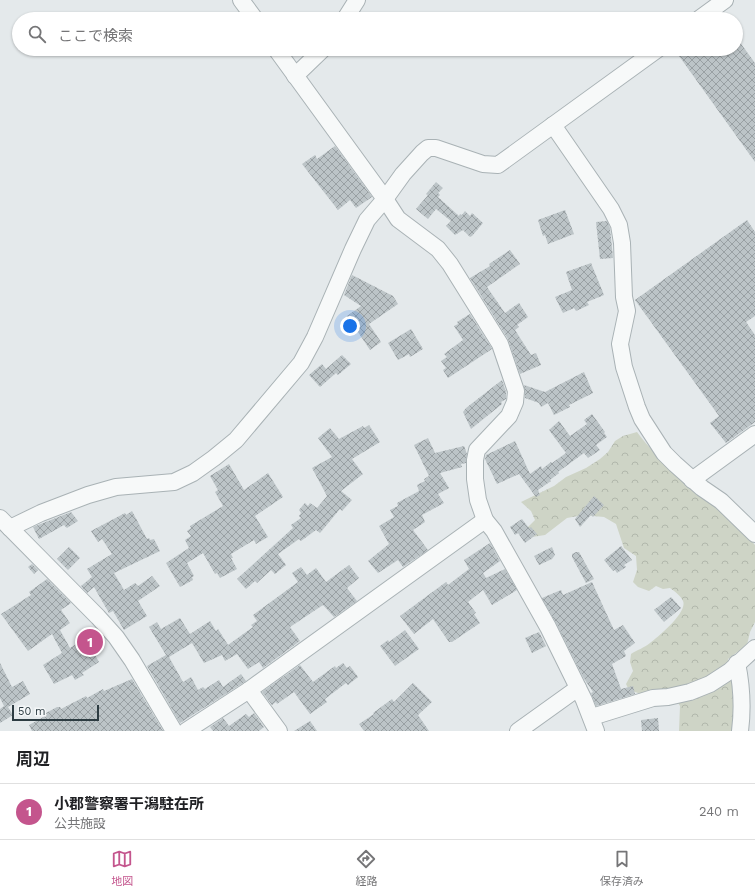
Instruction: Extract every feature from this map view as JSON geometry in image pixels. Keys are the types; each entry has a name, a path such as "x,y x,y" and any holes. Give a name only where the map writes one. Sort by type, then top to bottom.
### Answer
{"street":[{"path":"241,0 249,12"},
{"path":"349,12 357,0"},
{"path":"709,12 725,0"},
{"path":"281,56 398,218 438,249 450,264 500,344 516,390 515,402 509,416 478,450 475,460 475,479 478,500 484,520 494,531 548,627 594,724 653,698 668,697 690,692 710,684 730,671 754,647"},
{"path":"295,76 315,56"},
{"path":"174,731 132,660 116,637 5,523 41,513 88,495 116,487 174,482 193,473 214,458 236,440 300,364 315,337 366,220 422,153 428,148 436,148 484,164 498,165 648,56"},
{"path":"553,126 611,209 619,225 622,243 624,297 628,311 620,344 624,367 637,407 647,428 664,453 692,480 721,501 755,534"},
{"path":"692,480 755,434"},
{"path":"186,731 249,690 484,520"},
{"path":"737,663 741,684 742,711 740,731"},
{"path":"518,731 578,688"},
{"path":"249,690 279,731"}],"green space":[{"path":"637,432 664,462 727,515 742,529 755,545 755,622 750,632 747,645 728,659 728,674 735,682 734,731 679,731 680,706 675,698 660,693 638,693 629,690 626,684 633,671 630,662 631,654 648,645 677,618 683,606 683,601 679,595 670,588 663,589 656,586 649,591 638,587 633,582 637,570 636,556 624,548 616,524 604,517 583,515 567,518 545,535 532,537 525,530 535,520 531,511 521,502 554,486 566,477 586,468 608,452 615,441 623,436"}],"building":[{"path":"743,47 755,63 755,162 679,56 743,56"},
{"path":"335,146 372,197 356,208 350,200 338,210 302,164 315,155 317,159"},
{"path":"436,182 443,188 438,193 440,195 438,197 459,216 465,211 470,216 472,213 483,223 472,236 470,237 463,230 455,235 446,226 451,221 436,209 428,219 416,209 428,195 426,194"},
{"path":"565,210 574,234 548,244 545,235 543,236 538,220"},
{"path":"747,220 755,232 755,316 746,322 755,335 755,422 726,443 710,423 719,416 635,300"},
{"path":"607,221 610,228 613,258 600,259 596,222"},
{"path":"510,250 520,264 487,287 505,313 519,303 528,317 517,325 519,327 515,330 531,355 536,353 541,365 520,374 508,339 470,278 490,266 489,264"},
{"path":"591,263 604,295 587,302 589,305 576,311 574,308 563,313 555,297 572,290 566,272"},
{"path":"352,275 393,296 398,304 369,324 381,342 370,350 358,332 356,333 353,329 352,330 343,319 361,306 344,295"},
{"path":"470,314 492,349 448,378 443,370 446,368 441,361 447,357 444,354 463,340 454,326 458,324 457,322"},
{"path":"411,329 423,349 410,357 409,354 398,360 388,343"},
{"path":"342,355 351,364 338,375 336,373 320,387 309,375 322,364 326,369"},
{"path":"584,372 593,393 569,405 570,407 554,415 548,403 541,407 539,403 525,398 524,385 545,392"},
{"path":"502,380 506,392 506,399 471,429 463,412"},
{"path":"592,414 607,437 596,445 600,450 588,458 584,453 558,472 559,473 550,480 551,481 538,490 540,495 536,497 519,474 497,484 485,459 486,455 515,441 530,474 541,466 542,469 566,453 549,430 559,421 570,436 587,424 584,420"},
{"path":"369,425 380,442 352,459 363,474 341,491 352,500 342,511 340,509 320,533 316,530 301,541 299,539 278,554 286,565 275,574 271,570 257,583 255,581 246,589 237,579 293,528 291,525 301,518 299,516 301,513 299,510 305,503 308,506 310,503 317,508 327,496 312,468 332,457 318,438 330,428 339,439 363,426 364,428"},
{"path":"428,438 435,453 464,446 467,454 466,463 461,464 462,467 440,473 449,488 438,494 444,503 422,515 425,522 413,530 428,550 403,567 398,560 378,573 368,561 389,544 379,526 394,517 390,510 398,506 397,503 419,491 417,485 425,481 424,479 429,476 414,445"},
{"path":"229,464 244,490 268,473 283,497 255,516 268,537 256,544 254,540 231,554 233,558 231,558 237,569 220,578 217,573 215,574 203,553 187,563 194,576 192,577 193,580 180,587 166,563 189,548 185,540 191,536 187,531 191,528 190,526 223,506 215,492 218,490 210,476"},
{"path":"594,496 604,505 593,517 591,515 580,527 575,519"},
{"path":"132,511 147,539 154,539 160,551 114,573 124,590 135,583 138,586 152,576 160,586 138,601 147,616 124,630 113,611 109,613 94,587 87,593 81,586 92,577 87,569 112,554 102,539 98,542 91,531 125,513 126,515"},
{"path":"71,512 78,521 67,528 64,525 39,539 33,527"},
{"path":"522,519 529,528 531,527 537,534 525,543 518,533 515,535 510,527"},
{"path":"490,543 500,561 483,573 486,578 505,569 517,590 492,605 483,590 468,602 476,613 474,614 480,623 452,642 449,642 433,619 414,634 400,616 446,582 448,585 469,569 464,560"},
{"path":"621,546 632,560 624,565 626,567 617,573 615,570 613,571 604,560"},
{"path":"69,547 80,558 68,570 57,559"},
{"path":"552,547 555,555 552,559 539,565 534,556"},
{"path":"579,552 594,579 586,583 572,557 572,554"},
{"path":"32,564 38,570 34,574 28,567"},
{"path":"349,565 359,578 347,588 357,601 334,617 323,605 290,627 300,641 263,668 259,662 248,669 237,654 225,661 222,655 204,663 192,643 169,657 183,682 191,677 198,690 203,687 205,689 219,680 223,687 241,674 246,681 180,723 147,666 166,655 149,627 157,622 161,629 180,618 190,634 210,621 216,631 218,629 228,645 253,627 251,625 257,621 253,615 298,582 292,573 301,567 307,575 316,568 326,582"},
{"path":"47,579 71,603 61,610 70,623 60,630 70,648 97,630 102,638 96,641 98,644 91,648 99,662 82,673 84,675 75,680 72,675 54,684 43,665 62,653 52,634 28,651 1,614 31,595 29,592"},
{"path":"592,582 614,630 623,625 635,643 624,651 626,656 612,664 621,689 633,686 635,694 596,706 591,693 593,692 583,677 542,598 561,590 563,595"},
{"path":"671,597 681,608 664,622 654,610"},
{"path":"405,630 419,649 395,666 380,646 388,640 389,642"},
{"path":"539,632 546,646 532,653 525,638"},
{"path":"0,663 12,687 23,681 30,694 8,707 13,715 0,723 0,709 4,706 0,698"},
{"path":"343,663 347,668 350,666 358,677 348,685 346,683 325,699 327,702 310,714 294,692 277,704 276,702 272,705 262,692 300,665 313,682 335,666 336,668"},
{"path":"132,679 163,731 32,731 29,725 47,715 46,713 57,707 60,707 61,709 86,696 87,698 103,689 104,691"},
{"path":"413,683 432,702 418,715 429,731 364,731 359,724 392,699 394,702"},
{"path":"254,713 264,727 259,731 213,731 210,727 223,718 229,726 246,714 249,717"},
{"path":"658,718 659,731 642,731 641,720"},
{"path":"310,721 317,731 294,731"}],"place":[{"name":"小郡警察署干潟駐在所","path":"90,642"}]}
